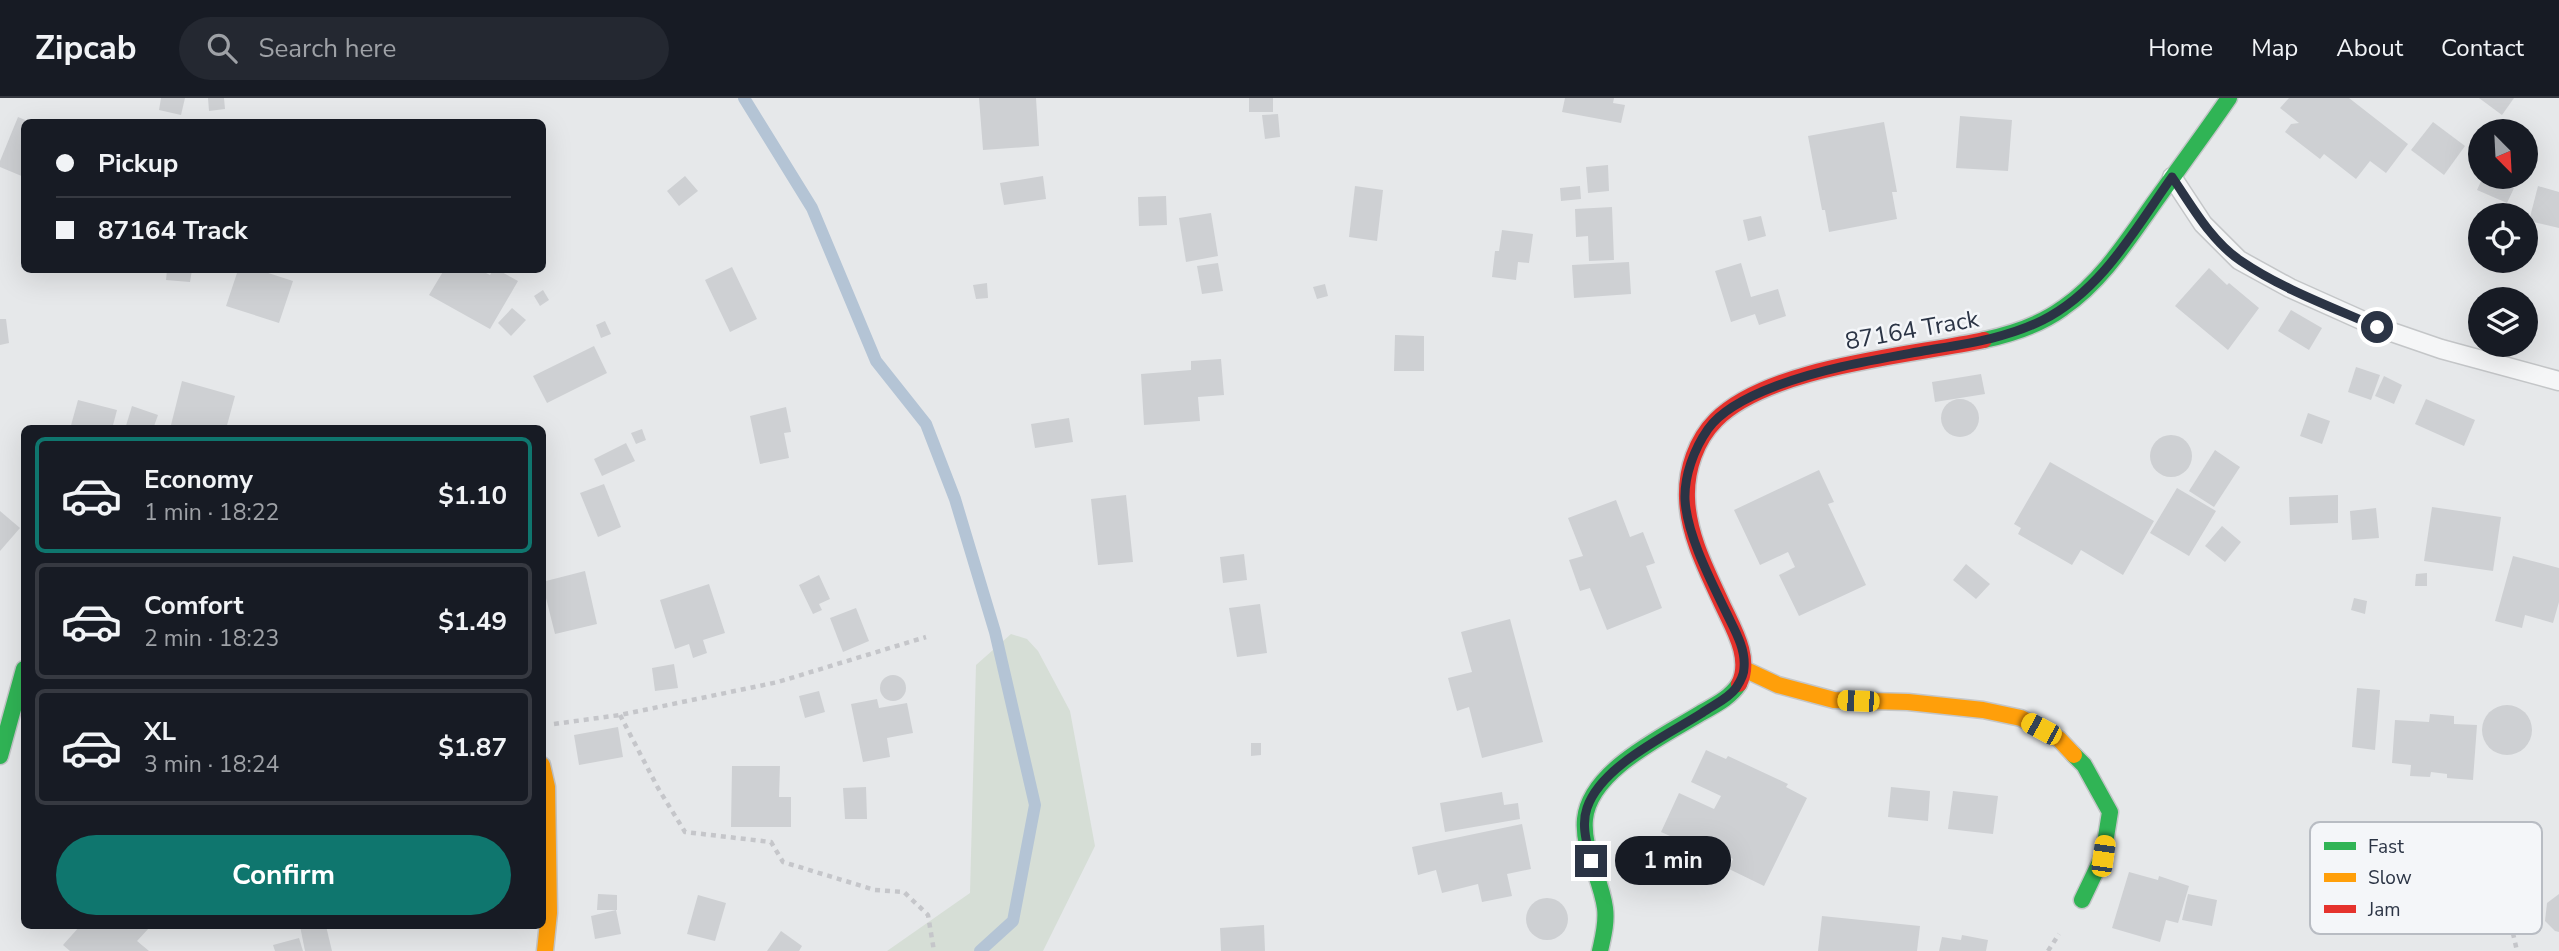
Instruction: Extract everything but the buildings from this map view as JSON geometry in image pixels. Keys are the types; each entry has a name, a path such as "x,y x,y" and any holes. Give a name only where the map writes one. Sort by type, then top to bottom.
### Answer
{"street":[{"name":"87164 Track","path":"1744,669 1739,641 1702,560 1685,501 1688,471 1709,427 1733,407 1755,394 1797,378 1843,365 1985,341 2011,334 2070,304 2103,274 2229,98"},
{"path":"1600,951 1605,908 1585,838 1587,807 1595,792 1624,762 1727,698 1741,680 1744,669 1778,685 1834,699 1908,702 1983,710 2021,718 2059,739 2084,765 2110,812 2103,856 2082,900"},
{"path":"0,756 21,677"},
{"path":"545,951 549,913 546,783"}],"lane":[{"path":"2172,177 2203,224 2239,260 2290,288 2377,327 2441,349 2559,381"}],"path":[{"path":"546,725 620,715 778,682 926,637"},
{"path":"620,715 658,788 685,832 771,842 783,862 875,890 904,892 928,915 934,951"}],"shaded area":[{"path":"1011,634 1027,639 1038,651 1070,711 1095,846 1043,951 887,951 970,893 976,665"}],"waterway":[{"path":"744,98 812,208 876,361 926,424 955,499 995,632 1035,805 1013,921 980,951"}],"traffic: fast":[{"path":"1984,340 2015,332 2045,319 2090,286 2124,246 2229,98"},
{"path":"0,756 21,680"},
{"path":"1600,951 1605,914 1603,897 1586,842 1585,819 1590,801 1600,785 1631,756 1722,701 1739,684"},
{"path":"2074,755 2084,765 2110,812 2103,856 2082,900"}],"traffic: slow":[{"path":"1744,669 1778,685 1834,700 1908,702 1983,710 2021,718 2059,739 2074,755"},
{"path":"545,951 549,913 546,783"}],"traffic: jam":[{"path":"1739,684 1743,664 1740,643 1699,552 1688,512 1690,466 1709,428 1740,402 1770,387 1805,375 1984,340"}],"route":[{"path":"1591,861 1585,838 1585,818 1595,792 1617,768 1639,751 1727,698 1741,680 1744,669 1739,641 1702,560 1685,501 1688,471 1696,450 1709,427 1733,407 1755,394 1843,365 1985,341 2011,334 2043,320 2070,304 2103,274 2172,177 2203,224 2239,260 2290,288 2377,327"}]}
